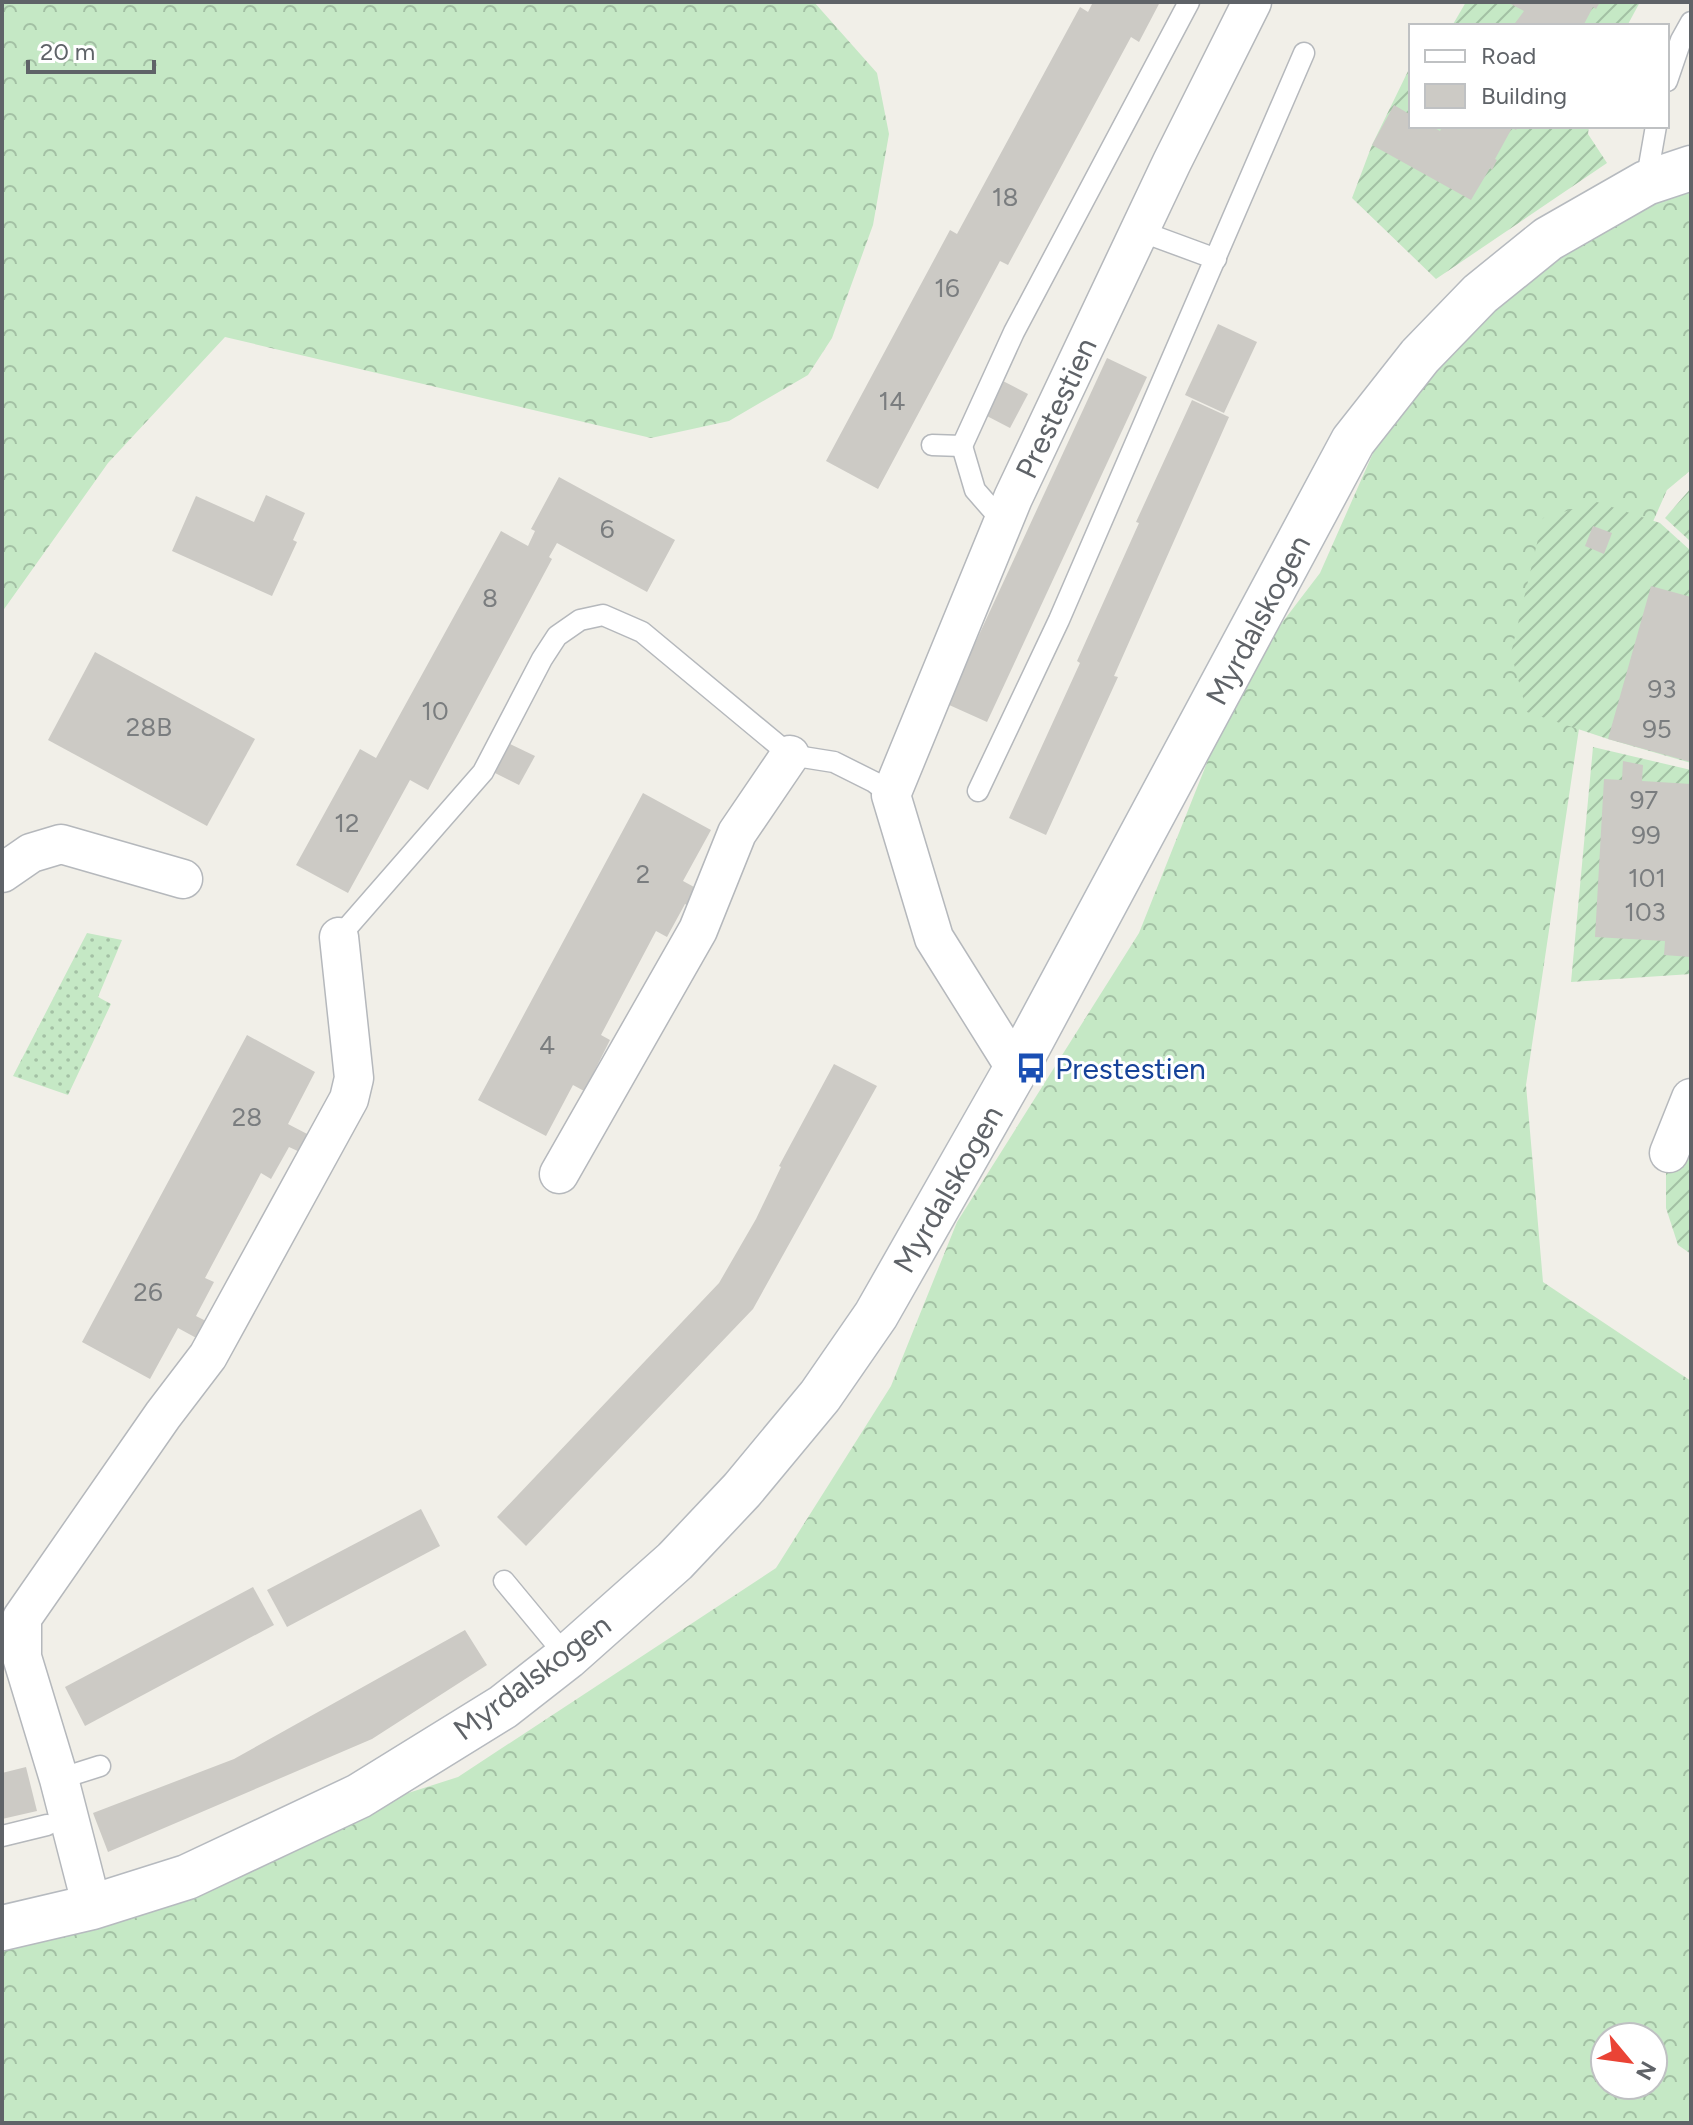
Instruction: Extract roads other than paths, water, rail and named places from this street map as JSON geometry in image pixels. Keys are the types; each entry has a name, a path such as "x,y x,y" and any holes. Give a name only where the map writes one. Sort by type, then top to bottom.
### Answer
{"main road":[{"name":"Myrdalskogen","path":"2,1928 92,1907 187,1877 359,1796 503,1707 567,1657 675,1561 742,1490 820,1396 876,1315 1016,1069 1353,441 1420,356 1480,294 1548,239 1646,183 1691,168"}],"street":[{"name":"Prestestien","path":"891,795 1003,522 1172,162 1252,2"},
{"path":"559,1174 698,930 737,833 790,755"},
{"path":"891,795 934,938 1016,1069"},
{"path":"2,873 31,853 61,844 183,879"},
{"path":"92,1907 59,1779 12,1653 22,1618 163,1415 208,1356 349,1099 354,1078 339,937"},
{"path":"1669,1153 1691,1098"}],"lane":[{"path":"1003,522 975,490 962,446 1014,332 1189,2"},
{"path":"1669,75 1691,22"},
{"path":"978,791 1059,620 1304,53"},
{"path":"1646,183 1656,128"},
{"path":"1140,231 1216,259"},
{"path":"932,445 962,446"},
{"path":"339,937 483,772 542,659 557,636 580,620 603,615 642,632 790,755 834,762 874,782 891,795"},
{"path":"504,1581 567,1657"},
{"path":"59,1779 100,1766"},
{"path":"2,1836 47,1825"}],"place":[{"name":"Prestestien","path":"1031,1068"}]}
